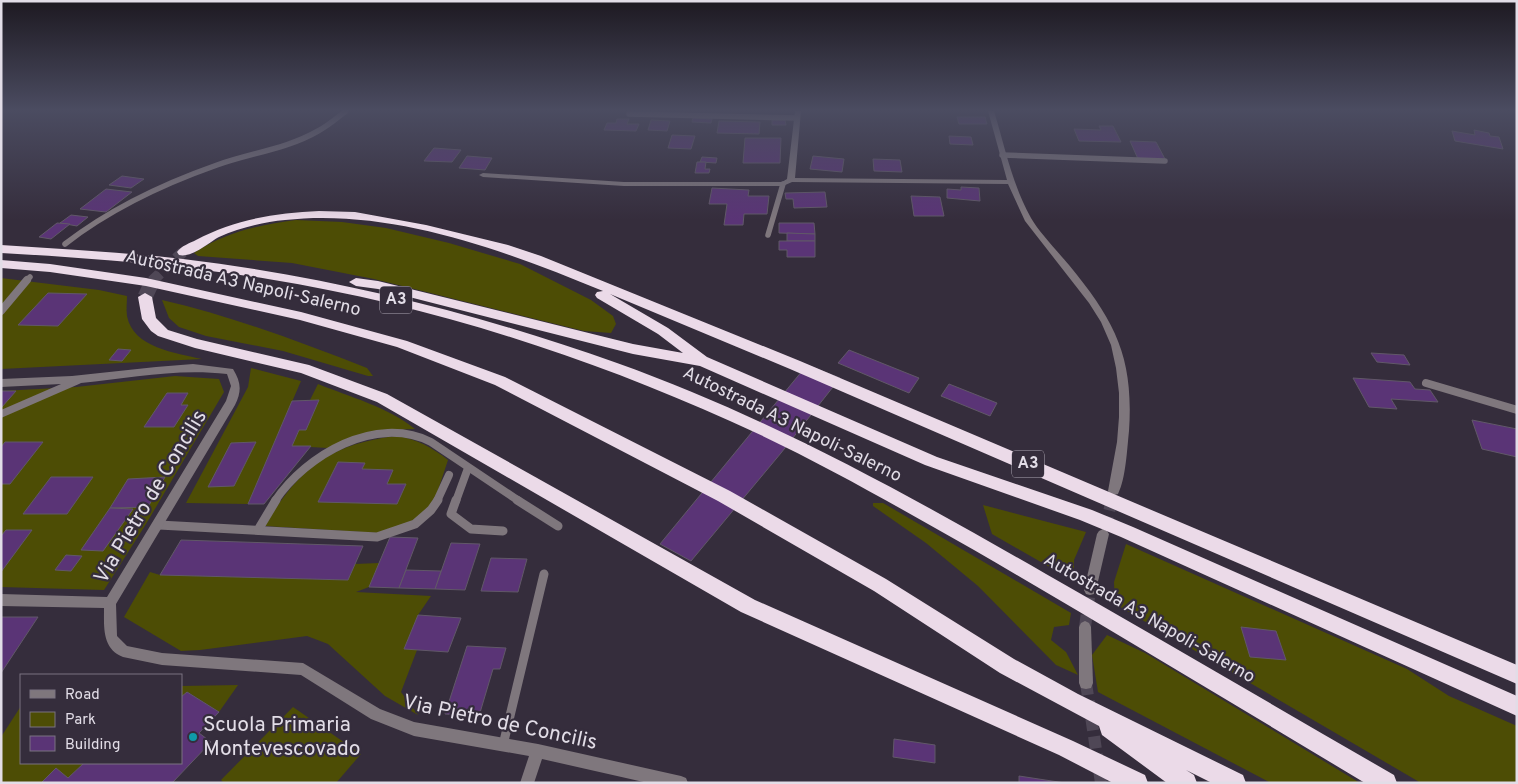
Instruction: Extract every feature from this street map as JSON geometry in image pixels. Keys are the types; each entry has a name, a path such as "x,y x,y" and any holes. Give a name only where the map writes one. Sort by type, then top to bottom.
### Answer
{"highway":[{"name":"A3","path":"183,252 205,239 243,223 282,216 327,213 369,217 420,226 537,259 795,365 1517,675"},
{"name":"Autostrada A3 Napoli-Salerno","path":"1,248 127,256 253,272 389,299 496,326 548,343 702,402 820,458 898,499 1386,783"},
{"name":"A3","path":"537,259 636,314 663,331 703,361"},
{"name":"Autostrada A3 Napoli-Salerno","path":"1,264 107,275 191,290 364,333 451,361 500,381 724,496 880,586 1007,666 1071,701 1235,783"},
{"name":"A3","path":"253,272 314,276 378,285 596,340 703,361 931,461 1086,515 1127,532 1517,706"},
{"path":"145,298 149,318 156,328 164,333 194,343 304,369 382,398 432,424 748,606 802,632 1066,748 1137,783"},
{"path":"1071,701 1186,783"}],"street":[{"path":"791,180 794,148"},
{"path":"1000,148 1028,219 1094,304 1116,343 1125,384 1124,429 1120,466 1114,491"},
{"path":"482,175 624,184 783,184 791,180 1012,182"},
{"name":"Via Pietro de Concilis","path":"1,383 81,379 180,368 230,371 234,378 237,388 231,402 159,525 110,603 111,638 123,651 162,659 303,670 376,714 414,729 538,751 682,783"},
{"path":"1,414 53,393 81,379"},
{"path":"1090,590 1103,534"},
{"path":"1,600 110,603"},
{"path":"1085,627 1086,682"},
{"path":"527,783 538,751"}],"lane":[{"path":"65,244 77,233 156,192 217,165 275,148"},
{"path":"1002,155 1166,161"},
{"path":"768,235 783,184"},
{"path":"1,311 30,277"},
{"path":"1426,383 1517,410"},
{"path":"258,530 276,498 307,465 336,448 370,436 400,432 418,436 433,443 558,526"},
{"path":"468,468 451,514 471,529 503,531"},
{"path":"159,525 377,537 397,532 432,512 449,475"},
{"path":"503,745 544,574"}],"green space":[{"path":"296,220 342,222 386,228 449,243 520,264 591,300 613,316 616,324 611,333 584,331 374,279 292,263 198,256 194,253 218,240 243,230"},
{"path":"1,278 99,290 127,296 127,316 131,327 138,335 157,347 202,359 1,369"},
{"path":"162,300 188,306 291,339 367,368 373,376 283,351 206,336 179,327 169,318"},
{"path":"251,368 301,381 248,504 186,503 248,387"},
{"path":"175,376 219,379 224,392 146,524 104,590 1,587 1,391 76,387"},
{"path":"318,384 381,409 415,429 382,430 366,433 328,448 292,446 299,430 306,430 319,400 310,400"},
{"path":"396,436 424,444 448,460 437,493 428,510 412,521 378,533 265,526 290,489 317,463 334,453 352,446"},
{"path":"873,503 883,503 1071,613 1069,625 1054,627 1051,640 1066,652 1078,675 1056,665 978,586 926,543 873,506"},
{"path":"983,505 1086,532 1074,560 1074,581 992,534"},
{"path":"1126,544 1407,669 1449,696 1517,726 1517,783 1421,783 1115,604 1114,582"},
{"path":"379,563 369,587 356,592 431,596 418,615 404,649 417,650 401,692 418,715 385,696 328,644 307,636 181,651 124,617 150,572 160,575 348,580 355,564"},
{"path":"1107,635 1145,653 1360,783 1271,783 1098,692 1092,655"},
{"path":"238,685 219,712 188,692 182,696 182,686"},
{"path":"293,707 361,754 336,783 224,783 221,780"},
{"path":"20,708 20,764 83,764 68,778 56,769 41,783 1,783 1,737"}],"building":[{"path":"434,148 461,150 452,162 424,161"},
{"path":"668,148 691,148 691,149"},
{"path":"744,148 781,148 780,163 743,163"},
{"path":"1133,148 1159,148 1165,159 1138,159"},
{"path":"467,156 492,158 485,170 459,168"},
{"path":"813,156 844,159 842,172 810,169"},
{"path":"702,157 717,158 716,163 700,162"},
{"path":"873,159 900,160 902,172 874,171"},
{"path":"697,162 706,162 705,169 710,169 709,173 695,173"},
{"path":"122,176 144,179 131,188 109,185"},
{"path":"961,187 979,188 980,201 947,198 947,189 961,190"},
{"path":"712,188 749,190 748,196 769,196 767,214 744,214 743,225 724,225 727,204 709,204"},
{"path":"106,189 132,192 106,212 80,209"},
{"path":"825,192 827,207 794,208 793,199 786,199 785,193"},
{"path":"911,196 940,197 944,216 914,216"},
{"path":"71,215 88,217 77,226 60,223"},
{"path":"57,223 70,224 51,239 39,237"},
{"path":"779,223 814,223 815,234 779,233"},
{"path":"787,233 815,234 815,241 787,241"},
{"path":"779,241 815,241 815,257 787,257 787,250 779,250"},
{"path":"48,293 87,294 58,326 18,325"},
{"path":"118,349 131,350 122,361 109,360"},
{"path":"849,350 919,378 909,393 838,363"},
{"path":"1371,353 1404,355 1410,365 1377,362"},
{"path":"807,365 840,378 781,453 691,561 660,544"},
{"path":"1353,378 1410,382 1415,389 1430,390 1438,402 1391,399 1397,409 1369,407"},
{"path":"949,384 997,403 990,416 941,396"},
{"path":"1,391 16,391 1,408"},
{"path":"167,393 188,393 181,405 188,405 174,427 144,427"},
{"path":"319,400 306,430 299,430 292,446 311,446 264,504 248,504 292,401"},
{"path":"1472,420 1517,429 1517,457 1482,449"},
{"path":"5,442 43,442 10,484 1,484 1,447"},
{"path":"256,442 234,486 208,487 231,443"},
{"path":"338,462 365,463 362,469 393,470 387,484 406,484 397,504 318,502"},
{"path":"51,477 93,477 67,514 23,514"},
{"path":"165,477 148,507 110,508 128,479"},
{"path":"110,508 133,509 103,551 81,550"},
{"path":"6,530 32,530 1,572 1,536"},
{"path":"390,537 418,538 399,588 369,587"},
{"path":"181,540 363,546 348,580 160,575"},
{"path":"451,543 480,544 465,590 435,589"},
{"path":"66,555 82,556 71,571 55,570"},
{"path":"491,558 527,559 518,592 481,591"},
{"path":"406,570 441,571 435,589 399,588"},
{"path":"418,615 461,618 448,652 404,649"},
{"path":"1,617 38,617 1,673"},
{"path":"1241,627 1276,631 1286,660 1250,657"},
{"path":"467,646 506,648 500,669 493,669 479,716 445,714"},
{"name":"Scuola Primaria Montevescovado","path":"187,692 219,712 199,733 211,742 172,783 41,783 56,768 68,778 83,764 182,764 182,696"},
{"path":"894,739 935,745 935,763 893,757"},
{"path":"1019,776 1065,783 1019,783"}],"tunnel":[{"path":"153,280 183,252"},
{"path":"145,297 153,280"},
{"path":"1112,501 1113,496"},
{"path":"1105,528 1112,500"},
{"path":"1085,627 1090,590"},
{"path":"1086,683 1101,783"}],"place":[{"name":"Scuola Primaria Montevescovado","path":"193,737"}]}
